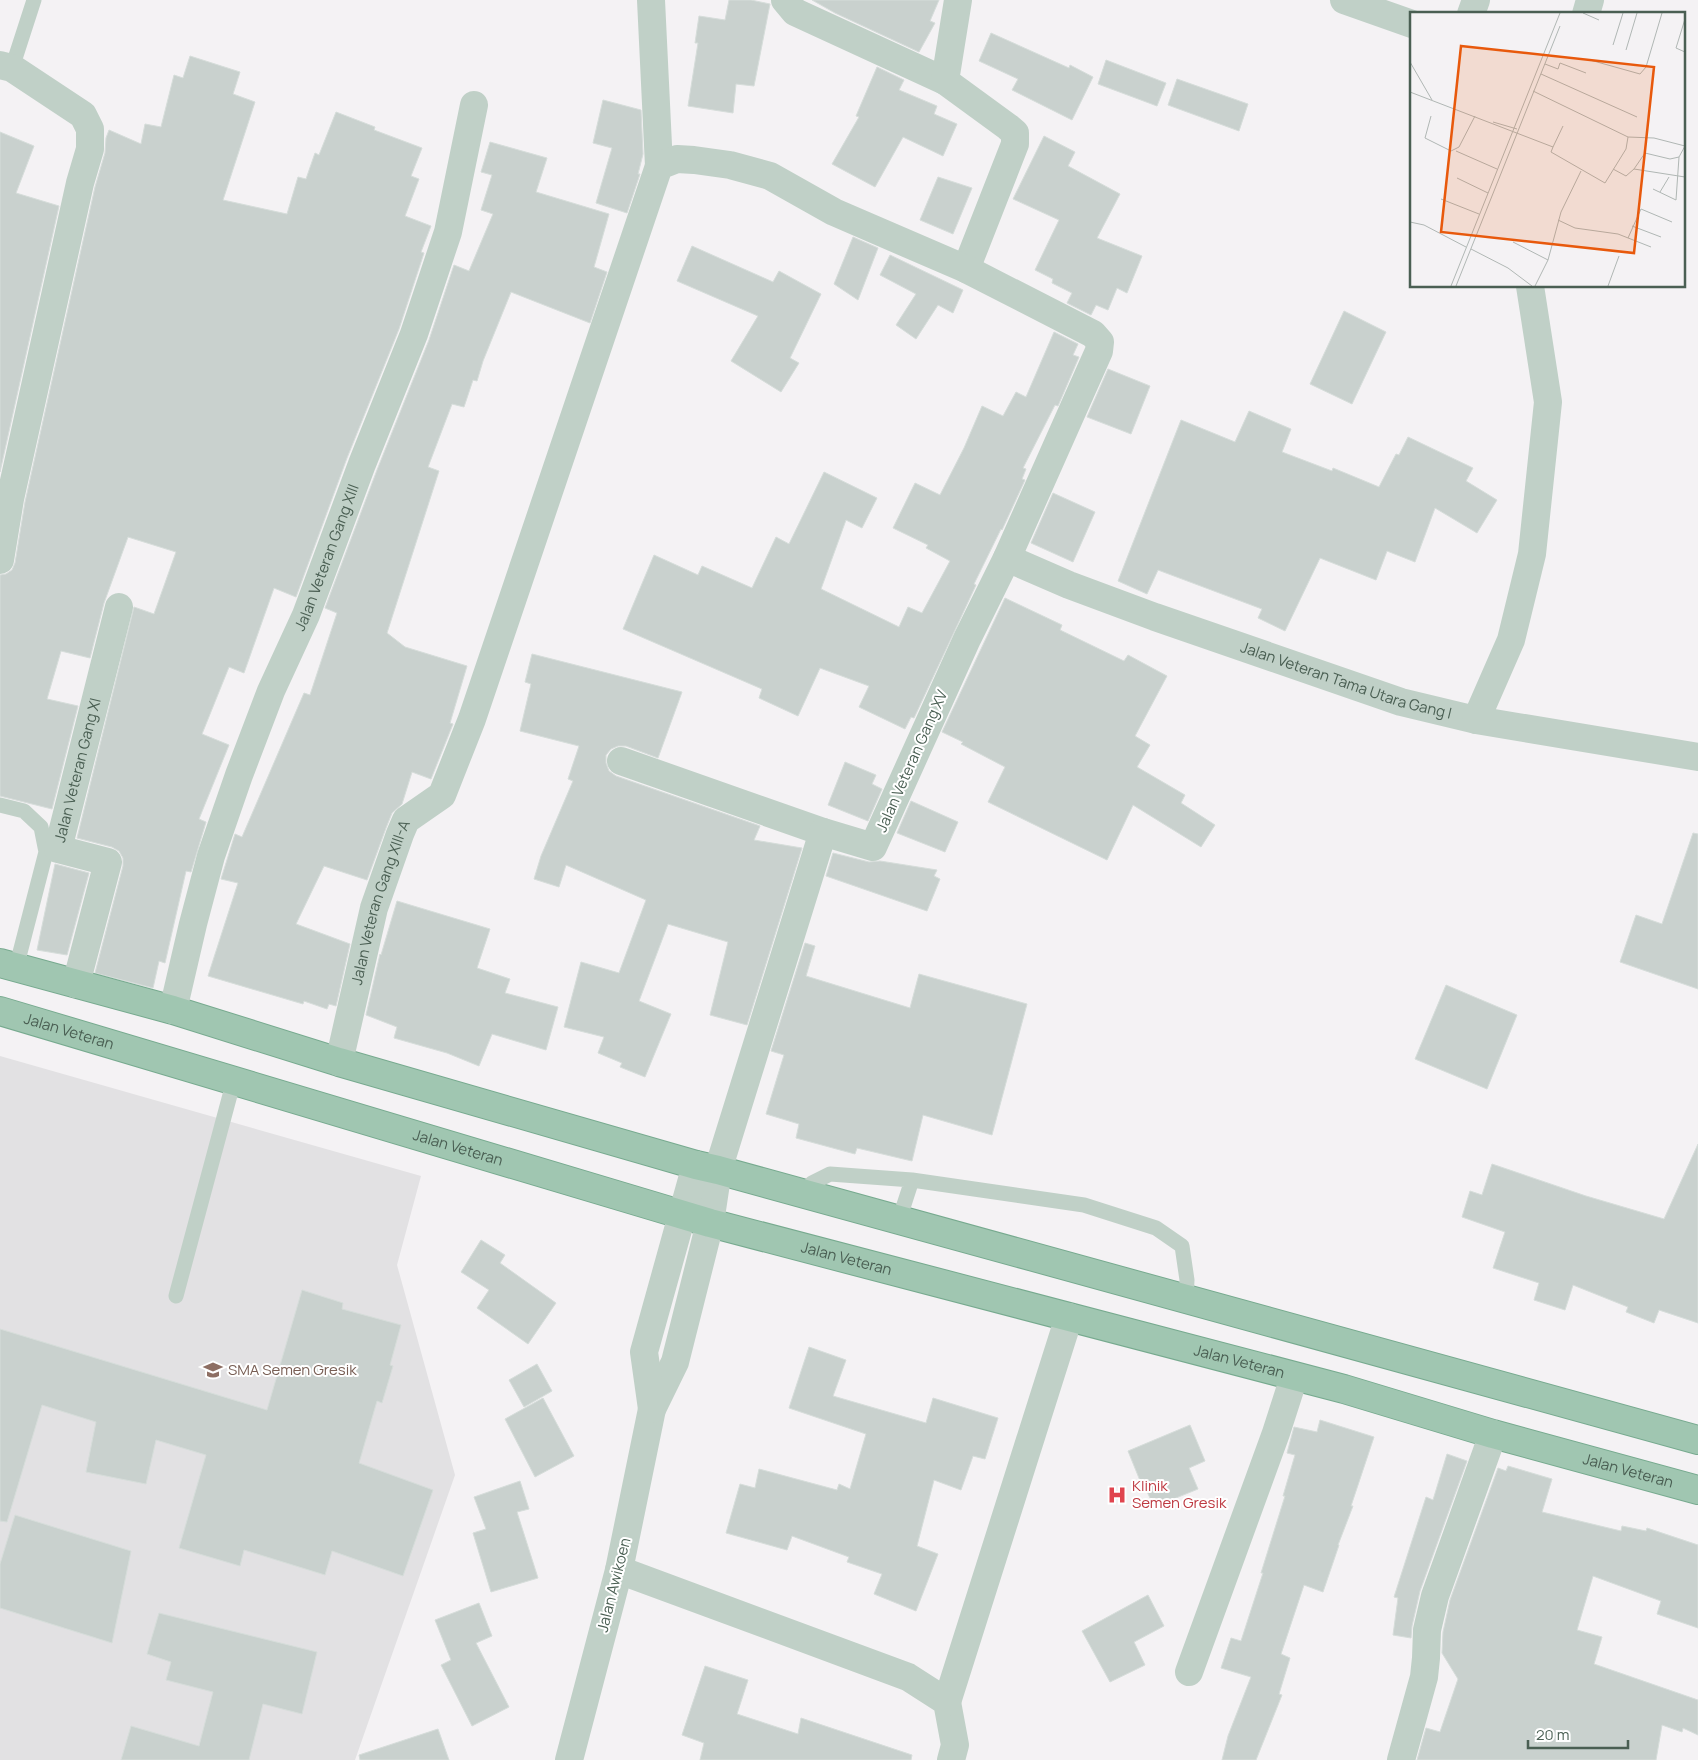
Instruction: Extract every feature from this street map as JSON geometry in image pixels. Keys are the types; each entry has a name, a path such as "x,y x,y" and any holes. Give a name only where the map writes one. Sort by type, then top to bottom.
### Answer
{"highway":[{"path":"8,966 173,1010 339,1062 707,1168 1698,1440"},
{"name":"Jalan Veteran","path":"0,1011 710,1223 1344,1389 1493,1434 1698,1490"}],"street":[{"path":"651,0 659,166 677,159 694,160 730,165 770,176 834,212 966,269 1015,144 1015,133 945,81 795,12 785,0"},
{"path":"945,81 958,0"},
{"path":"1344,0 1410,23"},
{"path":"1472,12 1476,0"},
{"path":"0,560 17,471 80,183 90,149 90,129 83,115 6,66"},
{"name":"Jalan Veteran Gang XIII","path":"173,1010 192,924 238,775 271,691 306,615 362,464 414,334 448,232 474,105"},
{"name":"Jalan Veteran Gang XIII-A","path":"339,1062 374,908 400,834 406,820 442,795 486,678 659,166"},
{"name":"Jalan Veteran Gang XV","path":"823,832 873,847 967,640 1007,558 1099,351 1100,342 1094,334 966,269"},
{"path":"1476,720 1511,640 1532,554 1548,402 1530,288"},
{"name":"Jalan Veteran Tama Utara Gang I","path":"1007,558 1069,585 1155,617 1401,702 1476,720 1698,757"},
{"name":"Jalan Veteran Gang XI","path":"76,984 108,862 58,849 119,607"},
{"path":"621,761 823,832 707,1168 682,1215 644,1352 652,1409"},
{"path":"652,1409 675,1362 710,1223 707,1168"},
{"path":"951,1760 956,1745 947,1702 1069,1317"},
{"path":"1189,1672 1276,1434 1294,1377"},
{"name":"Jalan Awikoen","path":"569,1760 619,1570 652,1409"},
{"path":"1401,1760 1424,1677 1427,1630 1435,1596 1493,1434"},
{"path":"619,1570 908,1677 947,1702"}],"lane":[{"path":"6,66 34,0"},
{"path":"0,805 24,811 41,827 46,852 8,966"},
{"path":"176,1296 234,1080"},
{"path":"804,1194 812,1183 830,1174 912,1180 1084,1205 1156,1228 1182,1246 1187,1280 1186,1299"},
{"path":"899,1220 912,1180"}],"shaded area":[{"name":"SMA Semen Gresik","path":"0,1056 421,1176 397,1265 455,1475 355,1760 0,1760"}],"building":[{"path":"729,0 751,0 770,4 754,86 736,84 733,113 688,106 698,43 695,43 699,16 725,20"},
{"path":"812,0 939,0 930,21 935,23 919,52 835,13"},
{"path":"991,33 1069,68 1070,65 1093,77 1072,120 1012,90 1018,79 979,61"},
{"path":"190,56 240,72 233,94 255,102 223,200 287,214 298,177 306,179 315,153 319,155 336,112 375,127 374,130 422,148 411,176 419,179 405,216 431,226 421,252 424,253 399,329 347,458 296,597 274,588 244,673 229,667 202,734 229,745 199,819 206,822 191,872 186,871 165,963 159,961 153,988 95,973 123,866 123,858 119,851 112,847 77,838 134,607 154,614 176,552 128,537 104,603 90,658 61,651 47,699 78,706 52,809 0,796 0,575 12,570 15,563 25,502 95,187 105,153 106,138 109,130 141,144 145,124 161,127 174,75 183,78"},
{"path":"1106,60 1166,83 1157,106 1098,84"},
{"path":"877,67 904,80 899,90 937,106 934,114 957,124 943,156 903,137 875,187 832,164 859,117 856,116"},
{"path":"1177,79 1248,104 1239,131 1168,105"},
{"path":"603,100 641,110 643,154 638,174 640,174 627,213 596,203 612,148 593,143"},
{"path":"0,132 34,146 16,193 59,206 0,472"},
{"path":"1044,136 1075,152 1068,166 1120,194 1097,238 1142,256 1127,293 1117,288 1108,310 1096,305 1091,315 1067,303 1072,293 1052,283 1053,279 1035,270 1059,220 1013,199"},
{"path":"490,142 547,158 536,192 609,214 594,267 607,272 590,323 511,292 483,361 477,381 473,380 464,407 452,404 428,467 439,471 387,633 405,647 467,666 450,723 453,724 431,779 412,772 402,804 392,813 367,880 324,866 296,924 350,944 336,1006 329,1004 327,1009 304,1001 303,1004 208,976 238,883 221,879 235,834 242,837 304,693 310,695 337,613 325,608 429,340 454,265 469,271 493,214 481,210 492,175 481,172"},
{"path":"938,177 972,188 953,234 920,220"},
{"path":"853,237 878,248 858,300 834,284"},
{"path":"692,246 773,282 779,271 821,294 790,358 799,363 781,392 731,361 758,316 677,281"},
{"path":"890,255 963,290 953,313 938,305 916,339 896,325 916,294 880,275"},
{"path":"1344,311 1386,332 1352,404 1310,384"},
{"path":"1054,332 1078,344 1073,355 1079,357 1058,406 1055,405 1023,468 1026,469 1022,479 1025,480 974,584 976,585 914,718 911,717 905,729 859,707 869,686 820,668 798,716 759,698 762,689 623,629 654,555 698,575 702,566 752,588 776,537 789,544 824,472 877,498 862,528 846,520 821,589 899,627 908,607 922,613 950,561 926,548 928,545 893,528 915,483 940,495 964,448 982,406 1003,416 1016,392 1026,397"},
{"path":"1108,369 1150,386 1131,434 1087,417"},
{"path":"1249,411 1291,429 1282,452 1332,471 1333,468 1379,487 1396,454 1399,455 1408,437 1473,468 1466,481 1497,500 1477,533 1435,508 1415,562 1387,551 1376,580 1320,558 1285,631 1258,618 1262,609 1158,570 1147,594 1118,581 1181,420 1235,442"},
{"path":"1053,493 1095,512 1073,562 1031,543"},
{"path":"1005,598 1062,625 1060,630 1124,661 1128,655 1167,676 1135,736 1150,745 1137,767 1185,795 1181,803 1215,825 1201,847 1133,805 1107,860 988,802 1005,767 942,732"},
{"path":"532,654 682,692 658,758 626,746 618,746 611,749 606,755 609,771 616,776 760,826 754,840 802,848 747,1025 710,1015 728,942 668,924 639,1001 671,1014 645,1077 620,1067 622,1063 598,1053 604,1037 564,1027 581,962 619,973 646,900 566,865 559,887 534,879 541,856 573,781 568,779 579,746 520,731 531,684 525,682"},
{"path":"845,762 876,775 872,784 882,789 868,821 828,805"},
{"path":"911,801 958,822 945,852 897,833"},
{"path":"1693,833 1698,834 1698,989 1620,962 1636,915 1662,924"},
{"path":"833,853 869,862 880,861 937,870 934,876 940,879 927,911 826,876"},
{"path":"55,864 89,873 67,955 37,950"},
{"path":"397,901 490,929 477,968 510,979 505,993 558,1007 546,1050 492,1034 479,1066 447,1053 394,1038 397,1027 366,1015 380,954"},
{"path":"805,943 815,946 806,976 910,1008 919,974 1027,1004 992,1135 923,1115 912,1161 857,1148 855,1154 796,1138 799,1124 766,1114 784,1055 771,1051"},
{"path":"1446,985 1517,1015 1487,1089 1415,1059"},
{"path":"1698,1144 1698,1323 1659,1310 1654,1323 1626,1312 1628,1307 1573,1285 1565,1310 1534,1300 1539,1283 1493,1268 1505,1232 1462,1217 1470,1191 1482,1195 1492,1164 1586,1196 1664,1219"},
{"path":"481,1240 505,1255 500,1263 556,1303 528,1344 477,1308 489,1290 461,1272"},
{"path":"302,1290 343,1303 342,1309 401,1325 390,1365 393,1366 382,1403 377,1401 359,1463 433,1490 403,1576 332,1551 325,1575 244,1550 240,1566 179,1548 206,1455 156,1440 146,1484 86,1472 96,1422 42,1405 7,1522 0,1521 0,1329 267,1410"},
{"path":"809,1347 846,1360 833,1396 926,1423 933,1398 998,1418 985,1459 973,1456 961,1490 934,1480 917,1546 938,1554 916,1611 874,1594 882,1574 847,1562 849,1557 792,1536 787,1550 726,1533 740,1484 755,1488 759,1469 837,1490 839,1484 850,1489 866,1434 789,1408"},
{"path":"537,1364 552,1391 524,1407 509,1380"},
{"path":"543,1398 574,1456 535,1477 505,1419"},
{"path":"1320,1420 1374,1437 1351,1506 1353,1506 1323,1592 1304,1585 1281,1654 1290,1658 1279,1694 1282,1695 1256,1760 1222,1760 1228,1736 1251,1677 1221,1668 1231,1638 1241,1641 1263,1573 1261,1573 1285,1496 1283,1496 1295,1455 1287,1453 1294,1427 1317,1432"},
{"path":"1190,1425 1205,1461 1189,1468 1198,1489 1154,1507 1145,1487 1143,1488 1128,1451"},
{"path":"1447,1454 1467,1461 1420,1591 1411,1638 1393,1635 1398,1598 1394,1597 1426,1497 1433,1500"},
{"path":"1508,1466 1552,1479 1542,1512 1621,1531 1622,1526 1646,1531 1647,1528 1698,1545 1698,1628 1657,1614 1661,1601 1593,1576 1577,1630 1602,1637 1594,1664 1698,1700 1698,1735 1683,1728 1682,1732 1662,1725 1656,1760 1417,1760 1426,1728 1440,1732 1458,1679 1442,1653 1443,1632 1450,1600 1498,1468 1506,1471"},
{"path":"520,1481 529,1509 517,1512 538,1578 491,1592 473,1533 486,1529 474,1497"},
{"path":"15,1515 131,1551 112,1643 0,1608 0,1564"},
{"path":"1148,1595 1164,1626 1134,1642 1145,1665 1110,1682 1082,1631"},
{"path":"479,1603 492,1636 476,1643 509,1707 472,1726 441,1665 451,1660 435,1620"},
{"path":"159,1613 317,1652 302,1714 263,1704 249,1760 121,1760 131,1726 199,1746 213,1692 166,1680 171,1662 147,1654"},
{"path":"705,1666 748,1680 737,1714 798,1734 801,1718 912,1755 911,1760 700,1760 704,1743 682,1735"},
{"path":"438,1729 449,1760 360,1760 359,1755"}],"place":[{"name":"SMA Semen Gresik","path":"213,1370"},
{"name":"Klinik Semen Gresik","path":"1117,1495"}]}
